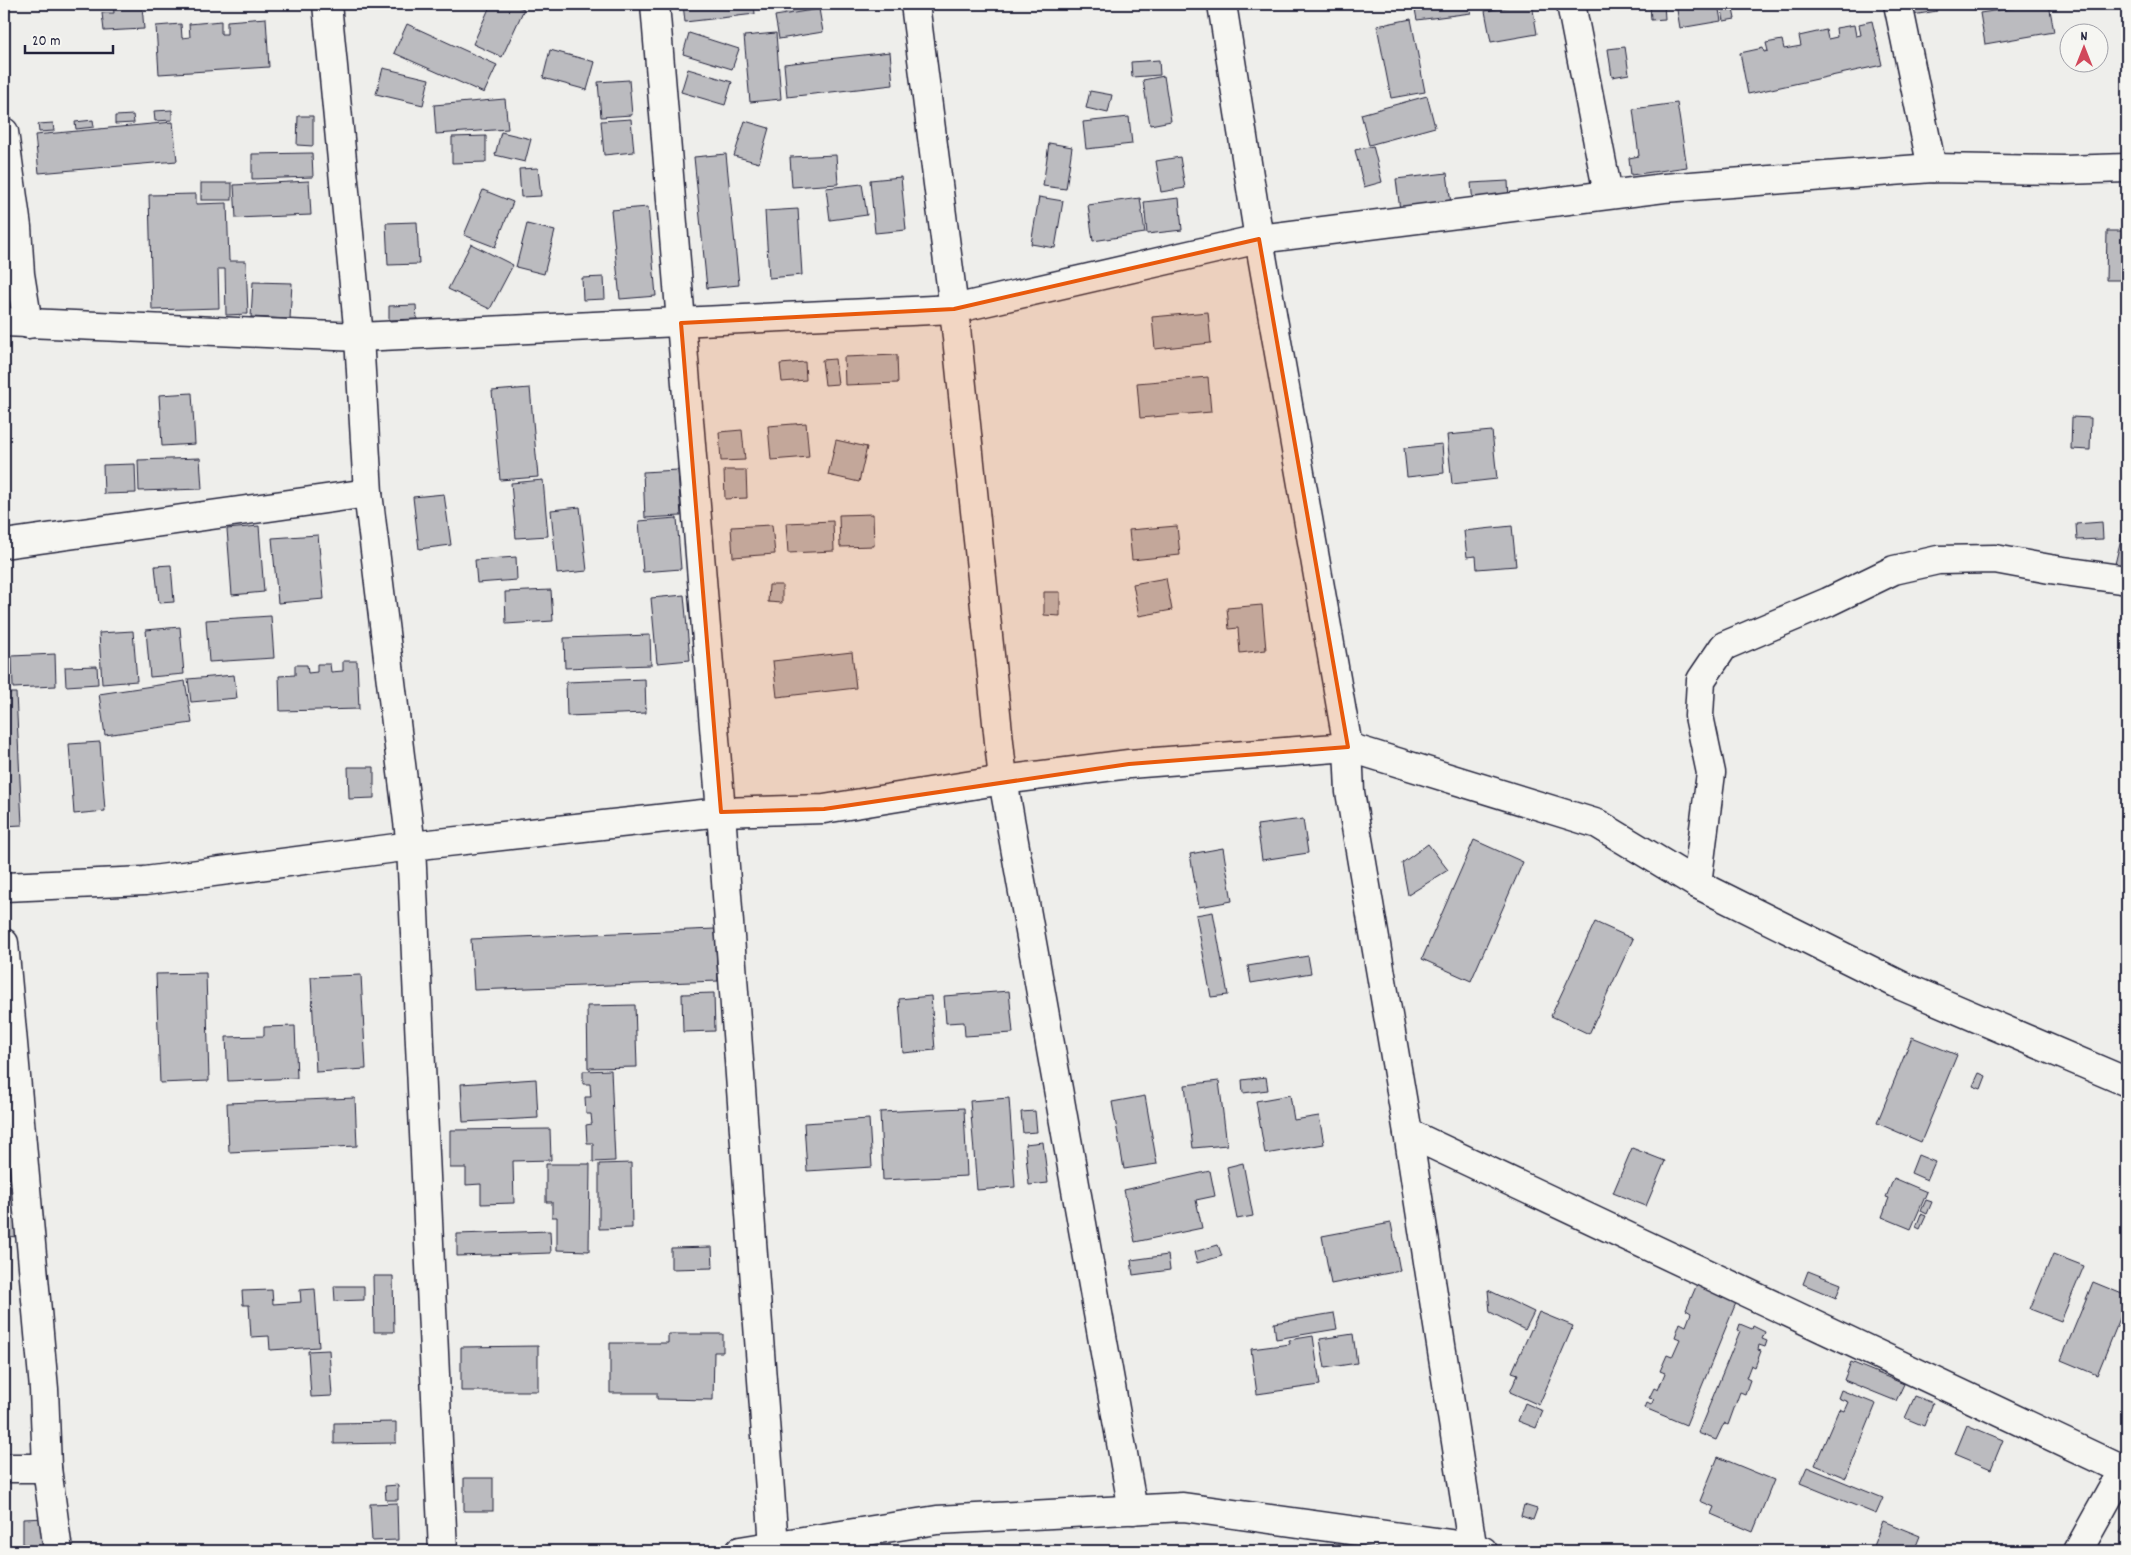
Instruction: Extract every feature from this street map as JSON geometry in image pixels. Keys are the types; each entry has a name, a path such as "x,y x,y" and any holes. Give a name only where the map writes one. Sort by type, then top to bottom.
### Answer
{"street":[{"path":"327,4 359,337 368,493 411,846 443,1551"},
{"path":"655,4 721,812 774,1546"},
{"path":"915,4 954,309 1003,780 1133,1510"},
{"path":"740,1551 937,1520 1183,1508 1476,1550 1350,792 1348,747 1259,239 1222,4"},
{"path":"1571,4 1608,194"},
{"path":"1898,4 1932,168"},
{"path":"4,132 17,227 20,274 16,323 359,337 954,309 1259,239 1608,194 1664,188 1932,168 2064,170 2127,168"},
{"path":"4,544 368,493"},
{"path":"1697,884 1711,773 1699,716 1701,680 1724,646 1828,602 1894,570 1938,560 1996,559 2127,580"},
{"path":"4,887 145,881 411,846 721,812 824,809 1003,780 1129,764 1348,747 1598,824 1697,884 1902,986 2127,1082"},
{"path":"4,943 42,1370 47,1468 58,1551"},
{"path":"1408,1133 2123,1470 2078,1551"},
{"path":"4,1468 47,1468"}],"highlighted area":[{"path":"1259,239 1348,747 1129,764 824,809 721,812 681,323 954,309"}],"building":[{"path":"113,4 152,4 142,6 144,29 104,31 102,13 114,13"},
{"path":"491,4 511,4 524,9 502,57 473,44"},
{"path":"683,4 754,4 755,14 685,22"},
{"path":"780,4 810,4 810,9 781,12"},
{"path":"1414,4 1469,4 1471,13 1417,20"},
{"path":"1532,4 1537,34 1491,42 1485,11"},
{"path":"1650,4 1664,4 1665,19 1651,20"},
{"path":"1676,4 1718,4 1721,21 1680,28"},
{"path":"1721,4 1732,4 1735,19 1724,21"},
{"path":"1904,4 1935,4 1937,11 1906,16"},
{"path":"2049,4 2054,32 1985,44 1980,13"},
{"path":"819,9 823,32 779,39 775,16"},
{"path":"266,18 269,67 159,74 156,26 181,24 182,38 190,37 189,24 221,21 221,34 227,34 227,21"},
{"path":"1411,19 1425,92 1391,98 1377,26"},
{"path":"1872,21 1882,65 1748,94 1740,53 1763,48 1764,52 1768,51 1766,43 1782,40 1784,49 1801,46 1799,36 1826,30 1828,39 1837,37 1836,28 1854,25 1856,36 1861,35 1859,24"},
{"path":"407,24 497,65 484,93 394,53"},
{"path":"689,33 739,49 732,69 683,54"},
{"path":"776,33 781,99 750,102 744,36"},
{"path":"1625,47 1629,74 1612,77 1608,49"},
{"path":"550,50 595,62 587,90 543,78"},
{"path":"890,52 893,85 787,97 784,64"},
{"path":"1159,60 1160,75 1132,77 1131,62"},
{"path":"383,68 429,79 423,105 376,94"},
{"path":"688,69 732,82 725,105 681,92"},
{"path":"1164,76 1171,121 1150,125 1143,80"},
{"path":"629,80 632,115 601,117 598,82"},
{"path":"1090,91 1112,95 1108,113 1086,108"},
{"path":"1427,96 1435,127 1369,145 1361,114"},
{"path":"505,99 508,129 436,134 434,105"},
{"path":"1677,103 1687,167 1631,175 1629,158 1639,156 1633,109"},
{"path":"172,110 172,120 155,121 154,111"},
{"path":"133,115 134,123 115,124 115,116"},
{"path":"298,116 313,116 313,146 297,145"},
{"path":"1129,117 1132,144 1086,149 1083,122"},
{"path":"631,119 634,152 604,155 601,121"},
{"path":"93,120 94,127 76,129 75,122"},
{"path":"745,121 769,128 759,163 734,156"},
{"path":"173,122 177,161 39,173 35,135"},
{"path":"53,123 54,131 39,132 38,124"},
{"path":"501,132 531,139 525,162 495,155"},
{"path":"486,136 486,162 452,163 452,137"},
{"path":"1049,143 1072,147 1066,189 1043,186"},
{"path":"1373,146 1382,182 1364,187 1355,150"},
{"path":"312,153 313,177 252,179 252,154"},
{"path":"726,154 739,285 707,288 694,157"},
{"path":"836,155 838,184 792,187 790,157"},
{"path":"1180,157 1185,188 1161,192 1156,161"},
{"path":"538,168 541,196 521,197 519,169"},
{"path":"1447,173 1451,204 1400,210 1396,179"},
{"path":"901,177 906,230 875,233 870,180"},
{"path":"309,181 311,215 236,218 234,185"},
{"path":"1508,181 1509,201 1473,203 1471,183"},
{"path":"201,183 232,183 232,200 201,200"},
{"path":"862,184 867,215 830,220 826,188"},
{"path":"483,190 513,202 495,247 464,235"},
{"path":"196,194 196,204 227,203 229,261 246,261 248,314 226,315 225,269 218,269 219,308 152,310 149,195"},
{"path":"1039,197 1063,201 1055,248 1031,244"},
{"path":"1140,198 1145,233 1093,241 1088,205"},
{"path":"1179,198 1182,230 1147,234 1144,202"},
{"path":"648,207 656,296 620,299 611,210"},
{"path":"798,209 802,275 769,278 765,211"},
{"path":"417,222 419,264 388,265 386,223"},
{"path":"527,224 555,231 544,274 516,267"},
{"path":"2107,231 2127,231 2127,280 2106,280"},
{"path":"471,244 513,265 490,309 448,289"},
{"path":"604,277 605,299 583,300 582,278"},
{"path":"253,282 292,283 290,319 251,317"},
{"path":"2123,296 2127,296 2127,311 2123,311"},
{"path":"416,305 417,319 389,320 389,306"},
{"path":"1208,312 1211,343 1155,349 1152,317"},
{"path":"897,355 898,383 845,385 844,357"},
{"path":"835,359 838,384 825,385 822,360"},
{"path":"805,362 806,380 782,382 780,364"},
{"path":"1208,377 1211,412 1140,418 1137,383"},
{"path":"530,388 538,477 500,480 492,391"},
{"path":"192,393 195,444 162,446 159,395"},
{"path":"2072,417 2091,418 2090,450 2071,449"},
{"path":"806,423 809,457 771,460 768,426"},
{"path":"742,430 745,460 721,461 719,432"},
{"path":"1492,431 1497,479 1452,484 1447,435"},
{"path":"836,440 867,447 859,482 828,475"},
{"path":"1442,444 1444,473 1407,477 1404,448"},
{"path":"200,458 202,489 139,491 138,460"},
{"path":"135,464 136,493 104,494 103,465"},
{"path":"678,470 681,516 645,518 643,472"},
{"path":"724,470 746,470 747,498 725,499"},
{"path":"543,480 548,536 516,538 511,483"},
{"path":"444,494 451,545 419,549 413,497"},
{"path":"580,507 587,571 557,574 551,510"},
{"path":"873,514 874,546 840,547 839,515"},
{"path":"677,518 681,569 643,572 639,521"},
{"path":"2127,518 2127,567 2115,564"},
{"path":"833,521 834,551 788,553 786,523"},
{"path":"2102,522 2103,539 2077,540 2076,524"},
{"path":"772,525 775,554 733,557 731,527"},
{"path":"259,526 264,592 232,595 227,529"},
{"path":"1177,526 1180,555 1132,560 1129,530"},
{"path":"1512,526 1516,566 1477,569 1476,556 1467,557 1464,531"},
{"path":"318,535 324,599 278,603 272,538"},
{"path":"516,557 517,580 477,583 475,560"},
{"path":"171,565 174,602 159,603 155,566"},
{"path":"1166,578 1172,610 1139,616 1133,584"},
{"path":"769,585 782,585 782,603 768,602"},
{"path":"551,590 553,621 506,624 505,592"},
{"path":"1044,592 1060,592 1060,616 1044,615"},
{"path":"684,595 690,660 657,663 651,598"},
{"path":"1262,605 1266,650 1240,653 1238,628 1229,629 1227,608"},
{"path":"271,616 274,658 209,662 206,620"},
{"path":"180,627 184,674 150,677 146,630"},
{"path":"4,628 8,678 4,679"},
{"path":"133,631 137,681 102,684 99,633"},
{"path":"650,635 651,665 565,668 564,638"},
{"path":"852,652 856,688 777,697 773,661"},
{"path":"55,654 56,686 13,688 12,656"},
{"path":"343,661 357,661 359,709 280,711 279,676 295,675 295,665 307,665 308,673 317,672 317,664 330,664 331,672 343,671"},
{"path":"97,666 98,684 66,686 65,667"},
{"path":"234,675 237,698 191,702 188,679"},
{"path":"645,679 646,713 567,716 566,682"},
{"path":"185,681 192,723 105,735 99,694"},
{"path":"4,693 16,693 22,825 4,826"},
{"path":"100,742 105,811 74,814 69,744"},
{"path":"348,767 374,767 374,798 349,799"},
{"path":"1303,819 1308,853 1262,860 1257,825"},
{"path":"1474,840 1523,862 1471,981 1422,959"},
{"path":"1428,844 1448,870 1408,895 1402,863"},
{"path":"1223,848 1232,901 1199,907 1190,854"},
{"path":"1213,912 1228,995 1211,997 1196,915"},
{"path":"1595,922 1633,939 1589,1034 1551,1016"},
{"path":"715,929 718,981 474,990 471,939"},
{"path":"1308,956 1311,973 1251,983 1248,966"},
{"path":"206,973 209,1081 160,1083 156,974"},
{"path":"361,975 366,1069 316,1072 311,977"},
{"path":"1009,991 1013,1033 965,1036 964,1022 946,1023 944,996"},
{"path":"714,993 715,1031 683,1032 682,994"},
{"path":"931,996 935,1050 903,1053 899,999"},
{"path":"635,1005 637,1067 588,1068 587,1006"},
{"path":"295,1026 297,1078 228,1081 226,1037 264,1036 264,1027"},
{"path":"1912,1037 1957,1055 1921,1142 1877,1123"},
{"path":"611,1070 615,1161 593,1162 593,1143 587,1143 586,1125 592,1124 591,1114 586,1114 585,1097 591,1097 590,1084 583,1084 583,1071"},
{"path":"1979,1073 1986,1076 1981,1089 1973,1086"},
{"path":"1266,1077 1268,1090 1243,1093 1242,1080"},
{"path":"536,1079 538,1118 463,1122 461,1084"},
{"path":"1219,1081 1227,1145 1193,1148 1185,1085"},
{"path":"1290,1095 1294,1120 1319,1116 1324,1144 1265,1154 1256,1101"},
{"path":"1145,1096 1157,1164 1124,1169 1112,1102"},
{"path":"355,1098 357,1146 229,1152 227,1103"},
{"path":"1009,1098 1015,1187 977,1190 970,1101"},
{"path":"964,1108 967,1176 883,1180 880,1112"},
{"path":"1035,1111 1037,1132 1023,1133 1021,1112"},
{"path":"869,1119 872,1167 807,1171 804,1123"},
{"path":"550,1129 551,1160 513,1161 514,1203 481,1204 481,1184 466,1185 466,1168 450,1168 450,1130"},
{"path":"1043,1142 1048,1183 1029,1185 1025,1144"},
{"path":"1632,1148 1665,1161 1646,1206 1613,1193"},
{"path":"1918,1155 1935,1162 1927,1180 1911,1173"},
{"path":"631,1163 632,1228 599,1229 599,1164"},
{"path":"1243,1163 1253,1216 1237,1219 1227,1167"},
{"path":"546,1164 590,1164 589,1251 557,1250 557,1217 552,1217 552,1202 546,1202"},
{"path":"1210,1171 1215,1196 1196,1200 1202,1228 1135,1242 1124,1190"},
{"path":"1894,1178 1927,1192 1911,1229 1882,1217 1889,1198 1886,1197"},
{"path":"4,1179 19,1179 18,1237 4,1236"},
{"path":"1926,1200 1932,1202 1927,1214 1921,1211"},
{"path":"1921,1214 1926,1216 1920,1229 1916,1227"},
{"path":"1391,1223 1400,1271 1331,1284 1322,1236"},
{"path":"550,1231 551,1253 457,1256 457,1234"},
{"path":"1218,1245 1222,1256 1197,1263 1194,1252"},
{"path":"712,1247 713,1268 671,1269 671,1248"},
{"path":"2053,1254 2084,1266 2061,1321 2030,1309"},
{"path":"1168,1255 1170,1270 1133,1275 1131,1260"},
{"path":"1808,1271 1841,1284 1836,1298 1803,1284"},
{"path":"373,1276 393,1276 394,1332 374,1332"},
{"path":"1698,1282 1738,1298 1686,1425 1645,1408 1647,1403 1651,1405 1654,1399 1649,1398 1654,1388 1658,1390 1665,1373 1660,1371 1667,1355 1672,1357 1680,1339 1675,1337 1680,1323 1686,1326 1691,1313 1686,1310"},
{"path":"2093,1282 2127,1296 2127,1301 2097,1375 2061,1360"},
{"path":"334,1286 364,1286 364,1300 335,1301"},
{"path":"315,1289 319,1347 270,1350 269,1336 251,1337 249,1305 243,1305 242,1291 272,1290 273,1304 301,1302 300,1290"},
{"path":"1488,1290 1534,1312 1525,1330 1490,1312"},
{"path":"1539,1312 1573,1326 1539,1405 1510,1392 1518,1374 1512,1372"},
{"path":"1334,1313 1337,1329 1276,1339 1274,1323"},
{"path":"1740,1324 1752,1329 1753,1326 1765,1332 1762,1339 1767,1341 1765,1347 1759,1345 1758,1350 1761,1351 1755,1367 1751,1365 1746,1378 1750,1380 1745,1394 1740,1392 1728,1425 1724,1423 1716,1440 1698,1433 1740,1331 1738,1330"},
{"path":"668,1334 723,1334 723,1352 714,1352 713,1400 657,1399 657,1393 610,1393 610,1343 668,1343"},
{"path":"1353,1334 1357,1363 1325,1368 1320,1339"},
{"path":"1313,1336 1320,1385 1257,1394 1251,1349 1290,1344 1289,1340"},
{"path":"538,1346 538,1391 461,1391 461,1347"},
{"path":"329,1350 332,1396 311,1397 308,1351"},
{"path":"1851,1362 1904,1384 1896,1401 1844,1380"},
{"path":"1841,1390 1876,1404 1846,1478 1815,1465 1839,1409 1844,1411 1848,1402 1838,1398"},
{"path":"1915,1396 1933,1403 1924,1426 1905,1418"},
{"path":"1525,1403 1543,1411 1536,1428 1518,1421"},
{"path":"396,1422 396,1443 334,1444 334,1423"},
{"path":"1967,1425 2003,1440 1991,1469 1955,1454"},
{"path":"1718,1457 1774,1480 1753,1532 1711,1514 1714,1507 1700,1501"},
{"path":"1807,1467 1883,1498 1876,1514 1800,1483"},
{"path":"464,1478 493,1478 493,1511 464,1511"},
{"path":"398,1485 398,1500 386,1500 385,1486"},
{"path":"397,1503 398,1540 372,1541 370,1504"},
{"path":"1524,1505 1537,1509 1533,1520 1521,1516"},
{"path":"47,1518 48,1551 23,1551 23,1519"},
{"path":"1883,1521 1920,1536 1914,1551 1871,1551"},
{"path":"2127,1523 2127,1537 2120,1533"}]}
